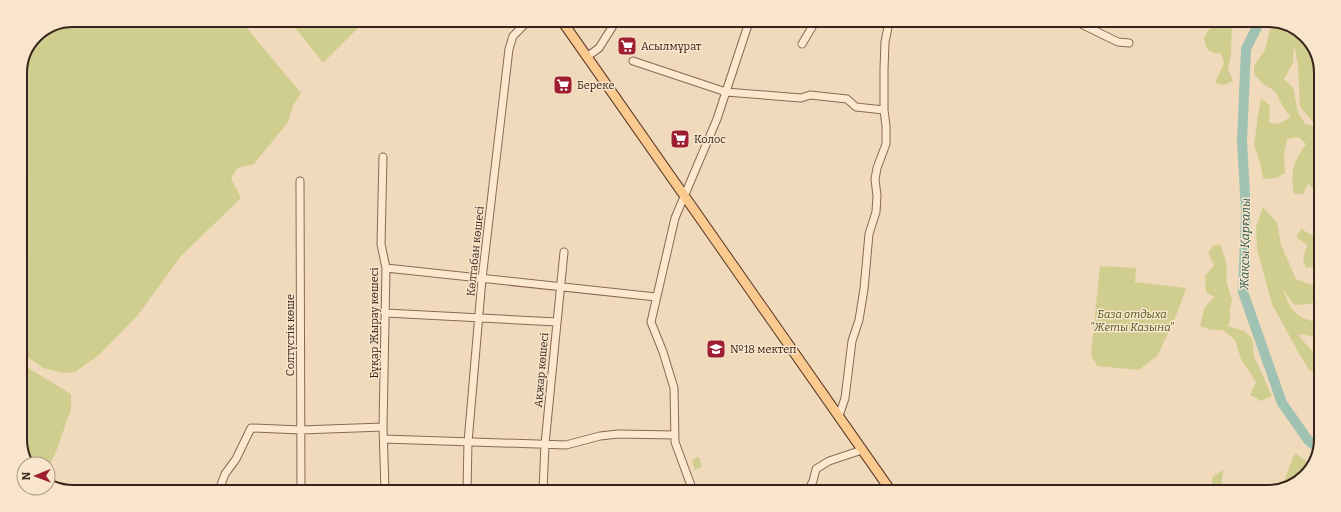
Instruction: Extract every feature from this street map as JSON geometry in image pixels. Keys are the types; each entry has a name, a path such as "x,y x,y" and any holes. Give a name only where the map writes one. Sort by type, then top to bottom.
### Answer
{"main road":[{"path":"567,27 887,485"}],"street":[{"name":"Көлтабан көшесі","path":"468,485 468,442 482,278 509,49 513,36 522,27"},
{"path":"588,56 599,48 612,27"},
{"path":"691,485 675,442 674,388 663,352 651,322 675,218 717,119 747,27"},
{"path":"802,44 812,27"},
{"path":"839,416 845,398 852,341 859,320 864,288 869,234 876,212 877,196 875,179 877,168 886,144 884,69 885,42 888,27"},
{"path":"1087,27 1118,42 1129,43"},
{"path":"633,61 726,92 801,98 810,95 818,95 847,99 856,107 884,110"},
{"name":"Бұқар Жырау көшесі","path":"383,157 381,244 386,268 383,427 384,485"},
{"name":"Солтүстік көше","path":"300,181 301,485"},
{"name":"Ақжар көшесі","path":"543,485 545,444 564,252"},
{"path":"386,268 656,298"},
{"path":"386,313 557,322"},
{"path":"221,485 225,474 236,459 251,428 301,430 383,427"},
{"path":"384,439 566,445 600,436 618,434 675,434"},
{"path":"811,485 816,469 829,461 862,450"}],"green space":[{"path":"246,27 301,93 293,106 288,122 254,164 238,168 231,178 241,198 181,256 138,315 99,355 75,372 63,373 43,368 27,357 27,73 30,55 40,40 55,30 64,28"},
{"path":"295,27 359,27 323,63"},
{"path":"1211,27 1232,27 1231,54 1228,69 1233,81 1224,85 1215,83 1224,63 1221,54 1213,52 1207,48 1204,38"},
{"path":"1271,27 1274,27 1283,29 1301,40 1312,58 1314,70 1314,122 1300,107 1298,65 1294,44 1293,63 1284,79 1293,88 1298,112 1305,124 1314,126 1314,190 1308,183 1303,194 1294,194 1292,180 1295,162 1306,144 1298,137 1287,139 1284,154 1285,173 1276,178 1263,179 1260,162 1254,145 1261,98 1270,106 1269,123 1278,124 1291,117 1283,107 1275,91 1263,84 1254,74 1254,66 1265,50"},
{"path":"1263,207 1277,223 1281,245 1296,279 1314,285 1314,300 1311,304 1294,305 1283,289 1295,312 1299,316 1314,322 1314,337 1302,334 1298,335 1312,351 1314,350 1314,372 1309,370 1272,304 1257,249 1256,227"},
{"path":"1301,229 1314,236 1314,267 1306,268 1303,259 1307,245 1296,237"},
{"path":"1220,244 1225,258 1227,271 1226,280 1232,300 1230,321 1228,326 1244,331 1252,338 1254,356 1272,396 1261,401 1250,395 1256,382 1241,359 1235,340 1223,330 1211,330 1200,326 1205,307 1214,297 1206,292 1205,276 1214,265 1208,253 1213,246"},
{"name":"База отдыха \"Жеты Казына\"","path":"1100,266 1136,268 1135,282 1186,288 1178,311 1158,355 1139,370 1097,366 1091,355"},
{"path":"27,367 71,394 71,409 54,456 30,456 27,442"},
{"path":"1295,453 1308,462 1301,472 1283,483"},
{"path":"699,457 702,467 695,470 692,460"},
{"path":"1223,470 1222,485 1213,485 1212,477"}],"waterway":[{"name":"Жақсы Қарғалы","path":"1257,27 1246,49 1242,141 1246,212 1243,292 1282,403 1308,440 1314,445"}],"place":[{"name":"Асылмұрат","path":"627,46"},
{"name":"Береке","path":"563,85"},
{"name":"Колос","path":"680,139"},
{"name":"№18 мектеп","path":"716,349"}]}
